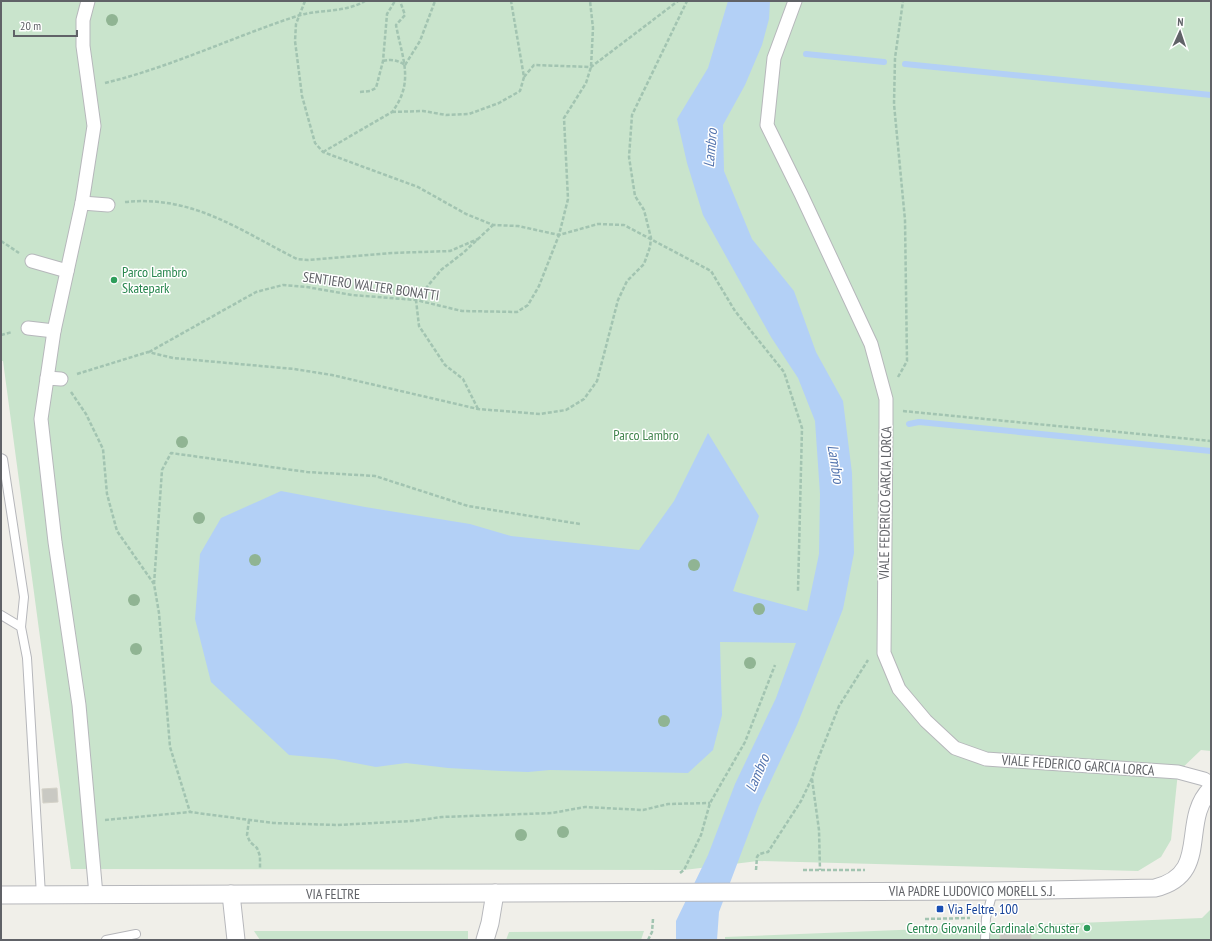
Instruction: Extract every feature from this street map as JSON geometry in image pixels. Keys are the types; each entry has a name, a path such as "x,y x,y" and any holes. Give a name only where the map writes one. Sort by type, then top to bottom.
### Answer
{"street":[{"path":"88,1 83,20 83,46 94,126 82,203 54,331 42,419 55,542 79,705 91,821 96,895"},
{"name":"VIALE FEDERICO GARCIA LORCA","path":"795,1 774,58 767,125 871,344 886,404 884,653 899,689 926,721 955,748 986,759 1178,772 1204,779 1211,783"},
{"path":"82,203 108,205"},
{"path":"32,261 67,271"},
{"path":"28,328 54,331"},
{"path":"47,378 61,379"},
{"name":"VIA PADRE LUDOVICO MORELL S.J.","path":"664,892 993,892 1137,889 1164,886 1173,882 1184,872 1192,860 1196,845 1197,816 1200,806 1211,788"},
{"name":"VIA FELTRE","path":"1,895 664,892"},
{"path":"485,940 490,923 495,893"},
{"path":"231,894 236,940"}],"lane":[{"path":"1,458 3,459 24,597 21,627 28,658 41,895"},
{"path":"1,615 21,627"},
{"path":"985,940 986,918 993,892"},
{"path":"106,940 136,934"}],"path":[{"path":"305,1 298,16 295,41 302,96 314,143 323,152 418,187 466,214 493,225 518,226 559,235 598,224 624,225 711,271 735,311 784,372 802,428 798,591"},
{"path":"89,86 150,70 298,16 356,7 365,1"},
{"path":"360,92 376,88 383,61 388,14 395,1"},
{"path":"323,152 392,112 397,105 405,85 405,66 396,25 405,15 400,1"},
{"path":"405,66 420,41 435,1"},
{"path":"511,1 524,77"},
{"name":"SENTIERO WALTER BONATTI","path":"61,379 148,352 256,292 283,285 306,287 352,295 416,300 462,311 517,312 528,305 539,286 559,235 568,199 564,118 586,83 591,67 593,28 590,1"},
{"path":"392,112 423,111 446,115 469,114 498,103 520,91 524,77 534,65 591,67 678,1"},
{"path":"148,352 173,358 294,369 332,375 478,409 540,414 566,410 584,398 597,381 618,300 627,281 644,264 650,247 651,238 644,210 635,196 629,156 632,115 687,1"},
{"path":"903,1 894,58 894,104 905,220 907,361 886,404 1211,441"},
{"path":"383,61 391,59 398,61 405,66"},
{"path":"108,205 147,201 168,202 195,208 230,224 297,259 308,260 386,253 450,251 478,239"},
{"path":"478,409 463,379 445,365 419,326 416,300 441,270 463,253 493,225"},
{"path":"61,379 86,414 103,449 107,494 117,531 154,584"},
{"path":"190,812 170,747 159,613 154,584 162,470 171,453 307,472 375,476 468,506 580,524"},
{"path":"756,870 757,857 759,854 768,852 801,801 812,778 839,706 865,664 884,644"},
{"path":"664,892 684,870 701,835 710,803 745,742 775,665"},
{"path":"812,778 819,830 820,870"},
{"path":"91,821 190,812 274,823 337,825 412,821 442,817 552,813 585,807 643,810 668,804 710,803"},
{"path":"249,820 247,835 250,842 257,848 260,856 260,869"},
{"path":"803,870 865,870"},
{"path":"925,918 970,918"},
{"path":"648,940 652,932 653,919"}],"green space":[{"name":"Parco Lambro","path":"1,1 1211,1 1211,751 1201,750 1178,772 1171,840 1161,857 1138,871 758,861 684,870 71,869 3,361 1,361"},
{"name":"Centro Giovanile Cardinale Schuster","path":"1211,909 1211,940 725,940 725,937 1202,918"},
{"path":"254,931 468,931 468,940 260,940"},
{"path":"644,931 641,940 506,940 509,932"}],"water":[{"name":"Lambro","path":"728,1 770,1 769,19 762,45 745,85 723,125 724,171 752,239 794,291 816,352 843,401 852,473 854,553 843,609 797,725 759,806 719,912 717,940 676,940 676,921 708,855 735,784 776,698 796,643 720,642 722,715 713,750 688,773 550,770 528,772 448,768 406,763 376,767 334,759 289,755 211,682 195,619 200,554 221,518 281,491 365,507 470,524 511,536 639,550 674,501 708,433 759,516 733,591 807,611 819,554 820,494 815,421 798,378 771,337 703,215 687,163 677,119 708,68"}],"building":[{"path":"57,788 58,802 43,803 42,789"},
{"path":"1000,926 1031,927 1031,940 1000,940"}],"waterway":[{"path":"806,54 884,62"},
{"path":"905,64 1211,95"},
{"path":"909,424 919,422 1211,451"}],"place":[{"name":"Parco Lambro Skatepark","path":"114,280"},
{"name":"Via Feltre, 100","path":"940,909"},
{"name":"Centro Giovanile Cardinale Schuster","path":"1087,928"}]}
